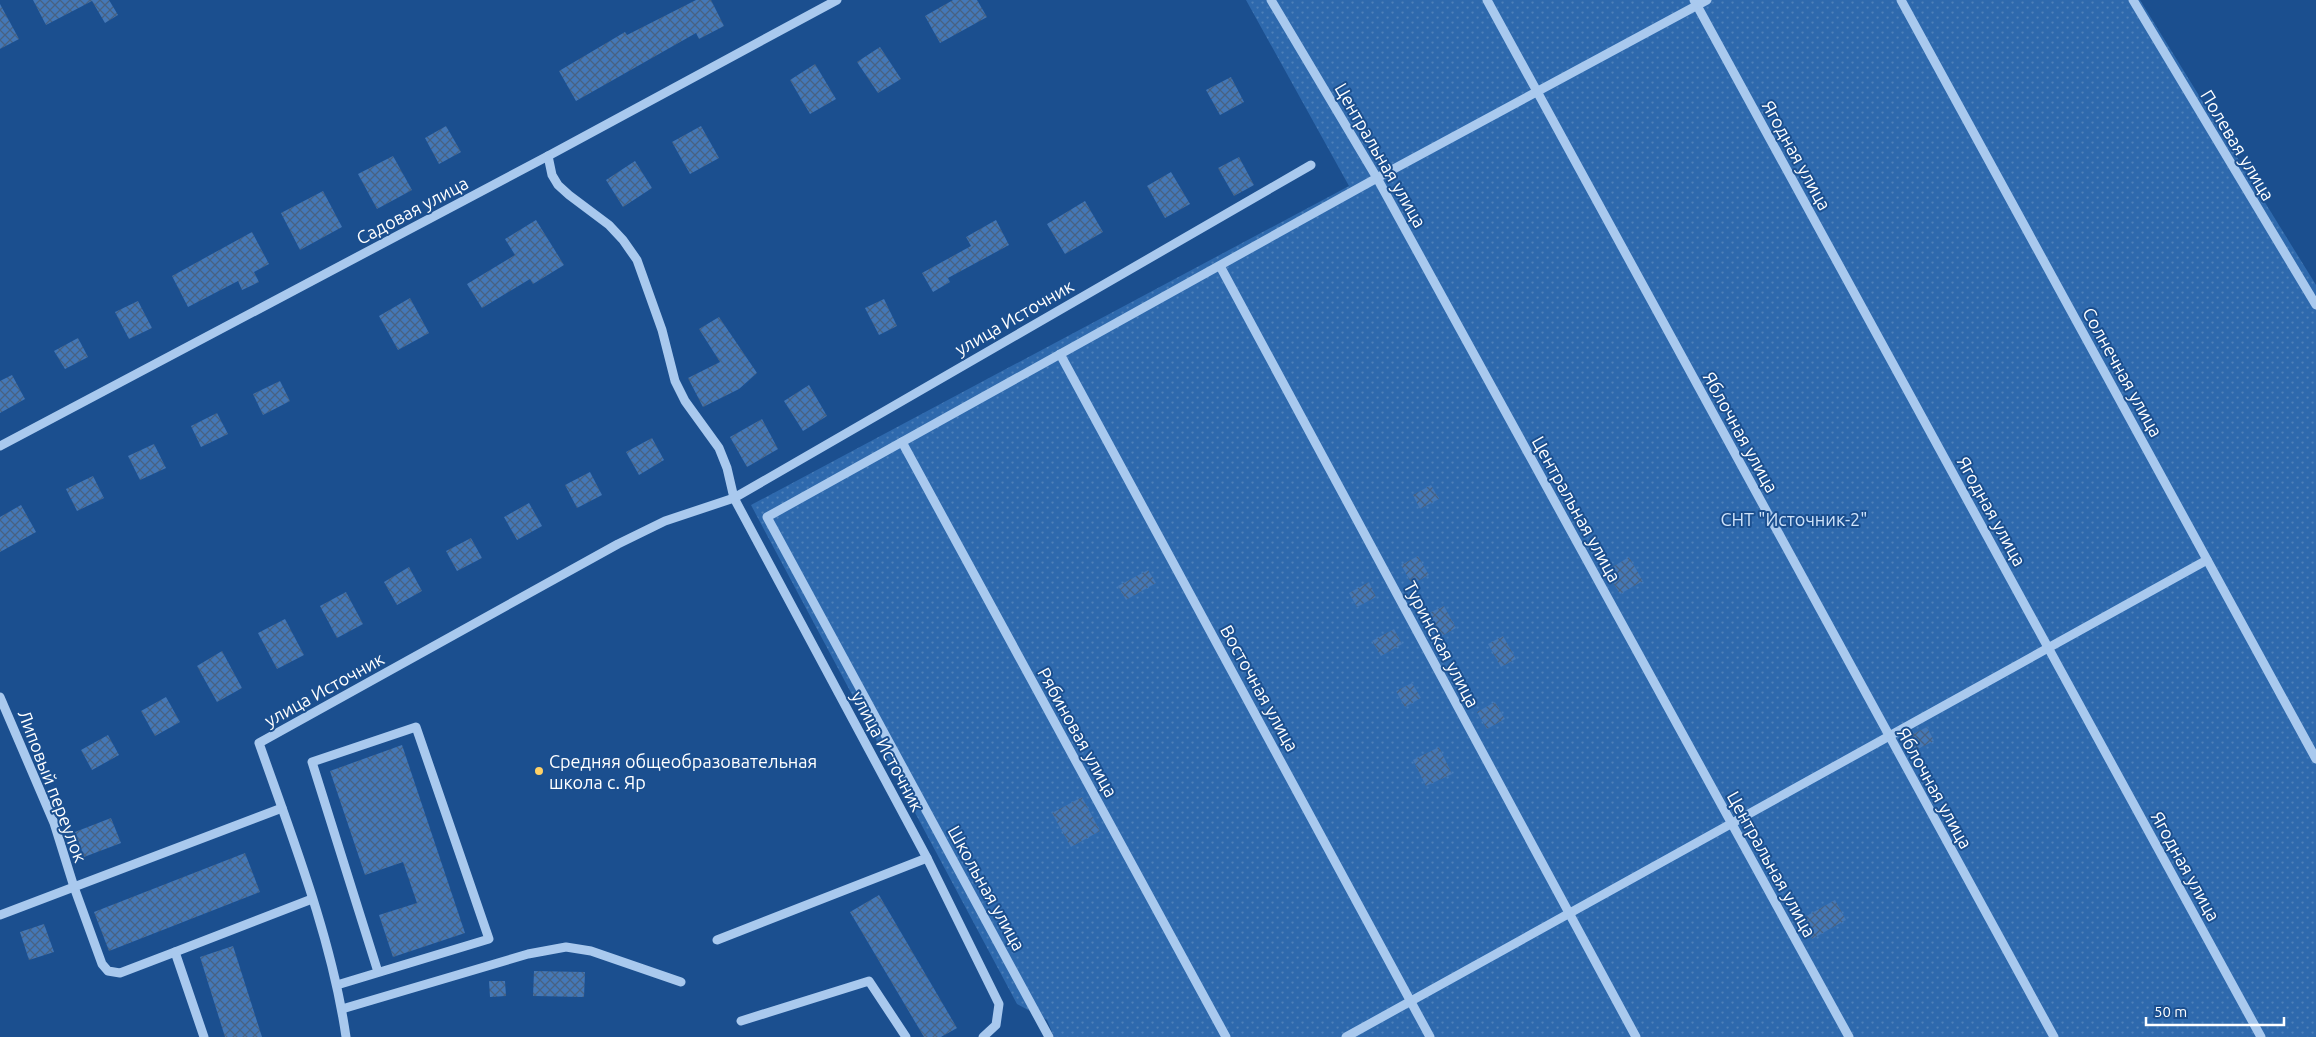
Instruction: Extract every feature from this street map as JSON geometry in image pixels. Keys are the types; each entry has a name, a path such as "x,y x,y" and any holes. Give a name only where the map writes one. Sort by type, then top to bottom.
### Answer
{"street":[{"name":"Садовая улица","path":"0,446 548,156 837,0"},
{"name":"Центральная улица","path":"1271,0 1377,178 1849,1037"},
{"name":"Яблочная улица","path":"1487,0 2054,1037"},
{"path":"902,442 1377,178 1538,93 1695,3 1707,0"},
{"name":"Солнечная улица","path":"1901,0 2316,759"},
{"name":"Полевая улица","path":"2133,0 2316,305"},
{"name":"Ягодная улица","path":"1695,3 2261,1037"},
{"path":"548,156 552,175 558,184 568,195 610,225 637,260 662,330 675,381 685,401 719,448 727,468 734,498"},
{"name":"улица Источник","path":"282,808 259,743 618,544 665,522 734,498 1311,165"},
{"name":"Туринская улица","path":"1220,266 1636,1037"},
{"name":"Восточная улица","path":"1060,354 1430,1037"},
{"name":"Школьная улица","path":"902,442 767,517 1049,1037"},
{"name":"Рябиновая улица","path":"902,442 1226,1037"},
{"name":"улица Источник","path":"734,498 927,858 999,1004 996,1025 982,1037"},
{"path":"1346,1037 2207,560"},
{"name":"Липовый переулок","path":"0,697 54,823 74,887 102,964 108,971 120,973 175,952"},
{"path":"337,985 489,939 416,727 312,762 378,972"},
{"path":"0,914 282,808 312,899 337,985 346,1037"},
{"path":"717,940 927,858"},
{"path":"204,1037 175,952 312,899"},
{"path":"342,1009 528,954 566,947 591,951 681,982"},
{"path":"741,1021 869,981 906,1037"}],"green space":[{"name":"СНТ \"Источник-2\"","path":"1246,0 2140,0 2316,285 2316,1037 1054,1037 1047,1020 1017,1004 751,505 1349,186"}],"building":[{"path":"33,0 109,0 118,15 105,23 92,1 46,25"},
{"path":"696,0 711,0 724,26 699,39 696,33 576,101 559,71 625,32 627,35"},
{"path":"953,0 977,0 987,17 940,43 925,16"},
{"path":"0,4 19,39 0,49"},
{"path":"880,47 901,79 878,93 857,62"},
{"path":"815,64 836,99 810,114 790,80"},
{"path":"1231,77 1244,102 1220,115 1206,90"},
{"path":"446,126 461,152 439,164 425,138"},
{"path":"701,126 719,158 690,174 672,142"},
{"path":"393,156 412,190 377,209 358,174"},
{"path":"1239,157 1254,185 1234,196 1218,168"},
{"path":"635,161 652,188 623,207 606,180"},
{"path":"1171,172 1190,204 1165,218 1147,186"},
{"path":"323,191 342,227 300,250 281,213"},
{"path":"1085,201 1103,232 1065,254 1047,224"},
{"path":"536,220 564,265 533,284 530,279 482,308 467,284 515,255 505,239"},
{"path":"996,220 1009,245 948,278 950,282 933,292 922,273 971,246 966,237"},
{"path":"252,232 269,264 254,272 259,282 242,290 238,281 188,307 172,276"},
{"path":"410,298 429,333 398,350 379,316"},
{"path":"884,299 897,326 879,335 865,308"},
{"path":"138,301 152,328 129,339 115,312"},
{"path":"719,317 757,373 739,389 703,407 688,378 720,362 699,329"},
{"path":"78,338 88,357 65,369 54,351"},
{"path":"12,375 25,399 0,413 0,381"},
{"path":"280,381 290,401 263,415 253,394"},
{"path":"809,385 827,416 803,431 784,401"},
{"path":"217,413 228,434 201,447 191,426"},
{"path":"762,419 778,449 747,467 730,437"},
{"path":"652,438 664,460 639,475 626,452"},
{"path":"154,444 166,468 140,480 128,456"},
{"path":"590,472 602,495 577,508 565,485"},
{"path":"93,476 104,498 77,511 66,489"},
{"path":"1431,485 1439,499 1420,509 1413,495"},
{"path":"529,503 542,526 517,540 504,517"},
{"path":"21,505 36,532 0,552 0,517"},
{"path":"471,538 482,558 457,571 446,551"},
{"path":"1418,556 1429,575 1412,584 1401,565"},
{"path":"1629,557 1643,581 1620,594 1606,571"},
{"path":"409,567 422,591 397,605 384,582"},
{"path":"1148,570 1156,583 1126,600 1118,586"},
{"path":"1369,582 1376,597 1357,607 1349,593"},
{"path":"346,592 363,624 337,638 320,606"},
{"path":"1444,606 1456,628 1440,637 1427,614"},
{"path":"285,619 304,655 277,669 258,633"},
{"path":"1394,629 1402,644 1381,656 1372,641"},
{"path":"1503,636 1516,659 1501,667 1488,644"},
{"path":"222,651 242,688 217,702 197,666"},
{"path":"1412,683 1421,698 1405,707 1396,691"},
{"path":"166,697 180,722 155,736 141,711"},
{"path":"1495,702 1505,719 1487,729 1477,712"},
{"path":"1927,727 1934,741 1910,753 1903,739"},
{"path":"108,735 119,755 92,770 81,750"},
{"path":"402,745 465,933 393,957 379,915 417,903 403,862 365,875 330,771"},
{"path":"1439,747 1452,774 1426,786 1413,760"},
{"path":"1082,797 1100,831 1071,847 1052,813"},
{"path":"111,818 121,843 84,857 75,832"},
{"path":"245,853 260,892 109,951 94,912"},
{"path":"879,895 957,1028 941,1037 924,1037 850,912"},
{"path":"1835,900 1846,920 1812,939 1801,919"},
{"path":"44,924 54,952 29,960 20,932"},
{"path":"233,946 262,1037 225,1037 200,957"},
{"path":"534,971 585,972 584,997 533,996"},
{"path":"489,981 505,981 506,996 490,997"}],"place":[{"name":"Средняя общеобразовательная школа с. Яр","path":"539,771"}]}
